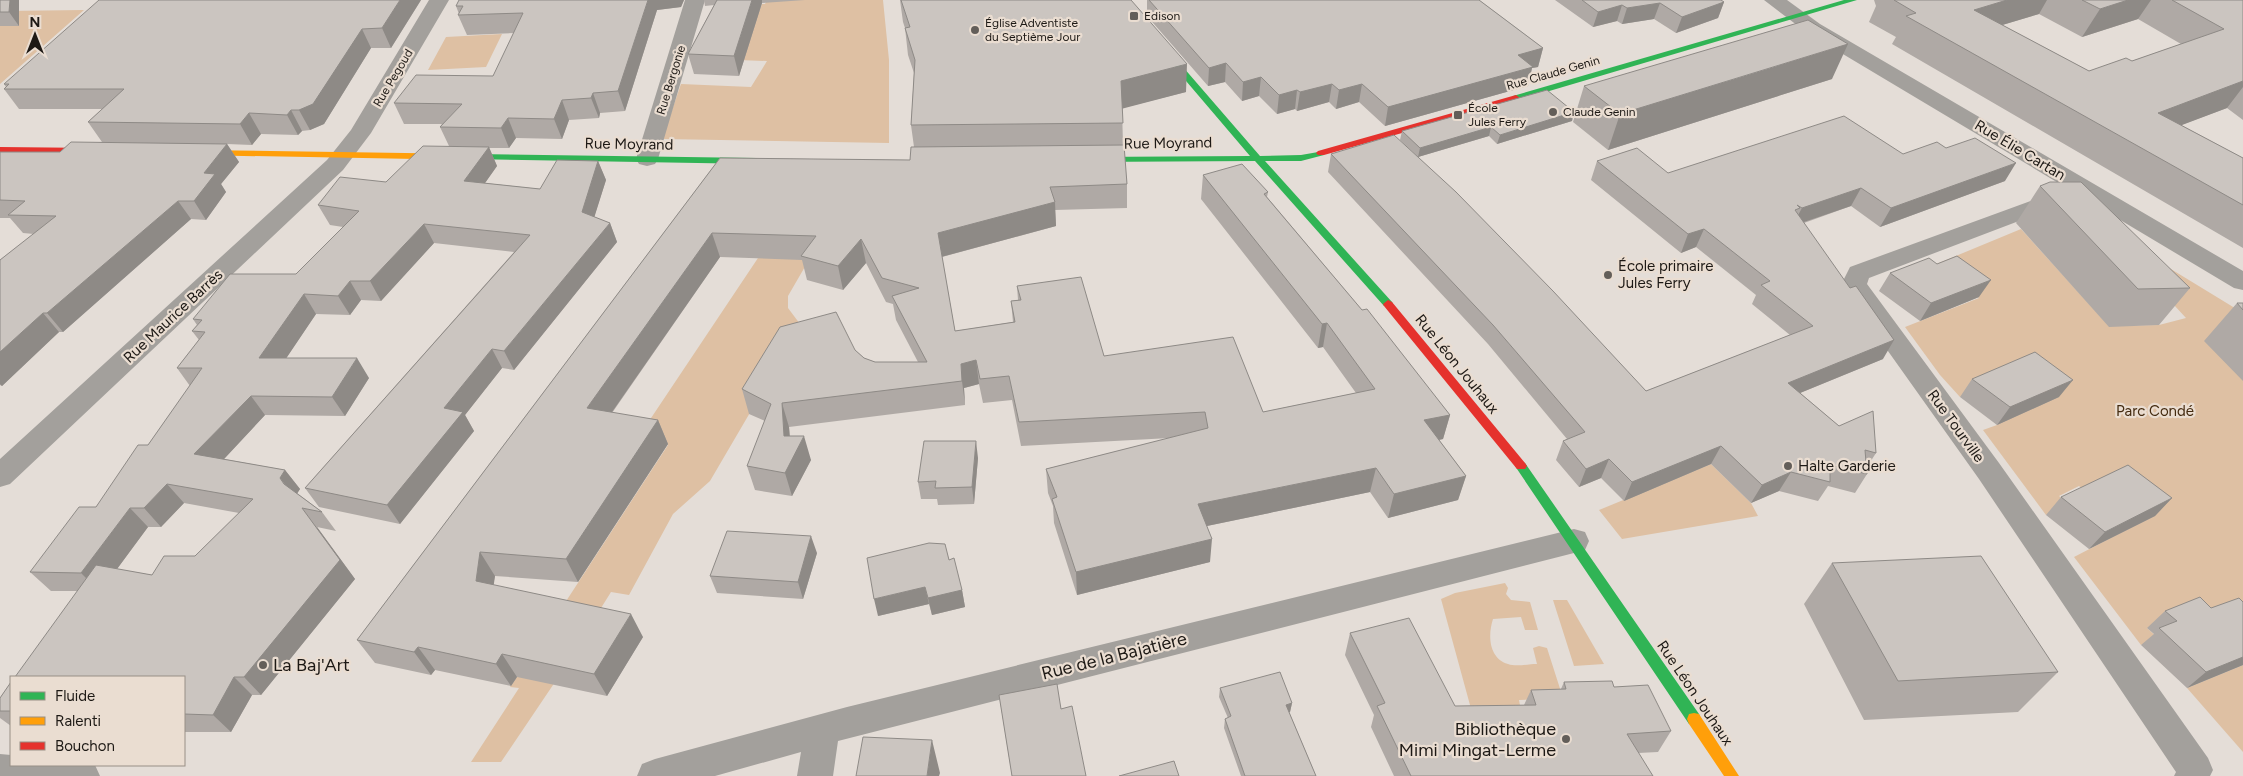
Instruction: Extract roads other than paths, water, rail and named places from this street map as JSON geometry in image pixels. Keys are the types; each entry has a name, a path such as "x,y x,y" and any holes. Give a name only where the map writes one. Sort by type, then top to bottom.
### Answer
{"street":[{"name":"Rue Pegoud","path":"344,154 360,133 439,0"},
{"name":"Rue Bergonie","path":"647,159 695,0"},
{"name":"Rue Léon Jouhaux","path":"1121,0 1391,307 1516,459 1574,540 1732,776"},
{"name":"Rue Élie Cartan","path":"1774,0 2082,187 2243,282"},
{"name":"Rue Claude Genin","path":"1258,158 1301,158 1458,115 1853,0"},
{"path":"0,150 112,151"},
{"name":"Rue Moyrand","path":"182,152 767,161"},
{"name":"Rue Maurice Barrès","path":"0,476 316,184 344,154"},
{"name":"Rue Moyrand","path":"1078,160 1258,158"},
{"name":"Rue Tourville","path":"2082,187 1859,273 1854,285 1993,477 2196,770 2192,776"},
{"name":"Rue de la Bajatière","path":"655,776 759,749 822,730 1574,540"},
{"path":"815,776 822,730"},
{"path":"0,771 82,776"}],"place":[{"name":"Edison","path":"1134,16"},
{"name":"Église Adventiste du Septième Jour","path":"975,30"},
{"name":"Claude Genin","path":"1553,112"},
{"name":"École Jules Ferry","path":"1458,115"},
{"name":"École primaire Jules Ferry","path":"1608,275"},
{"name":"Halte Garderie","path":"1788,466"},
{"name":"La Baj'Art","path":"263,665"},
{"name":"Bibliothèque Mimi Mingat-Lerme","path":"1566,739"}],"park label":[{"name":"Parc Condé","path":"2155,411"}]}
